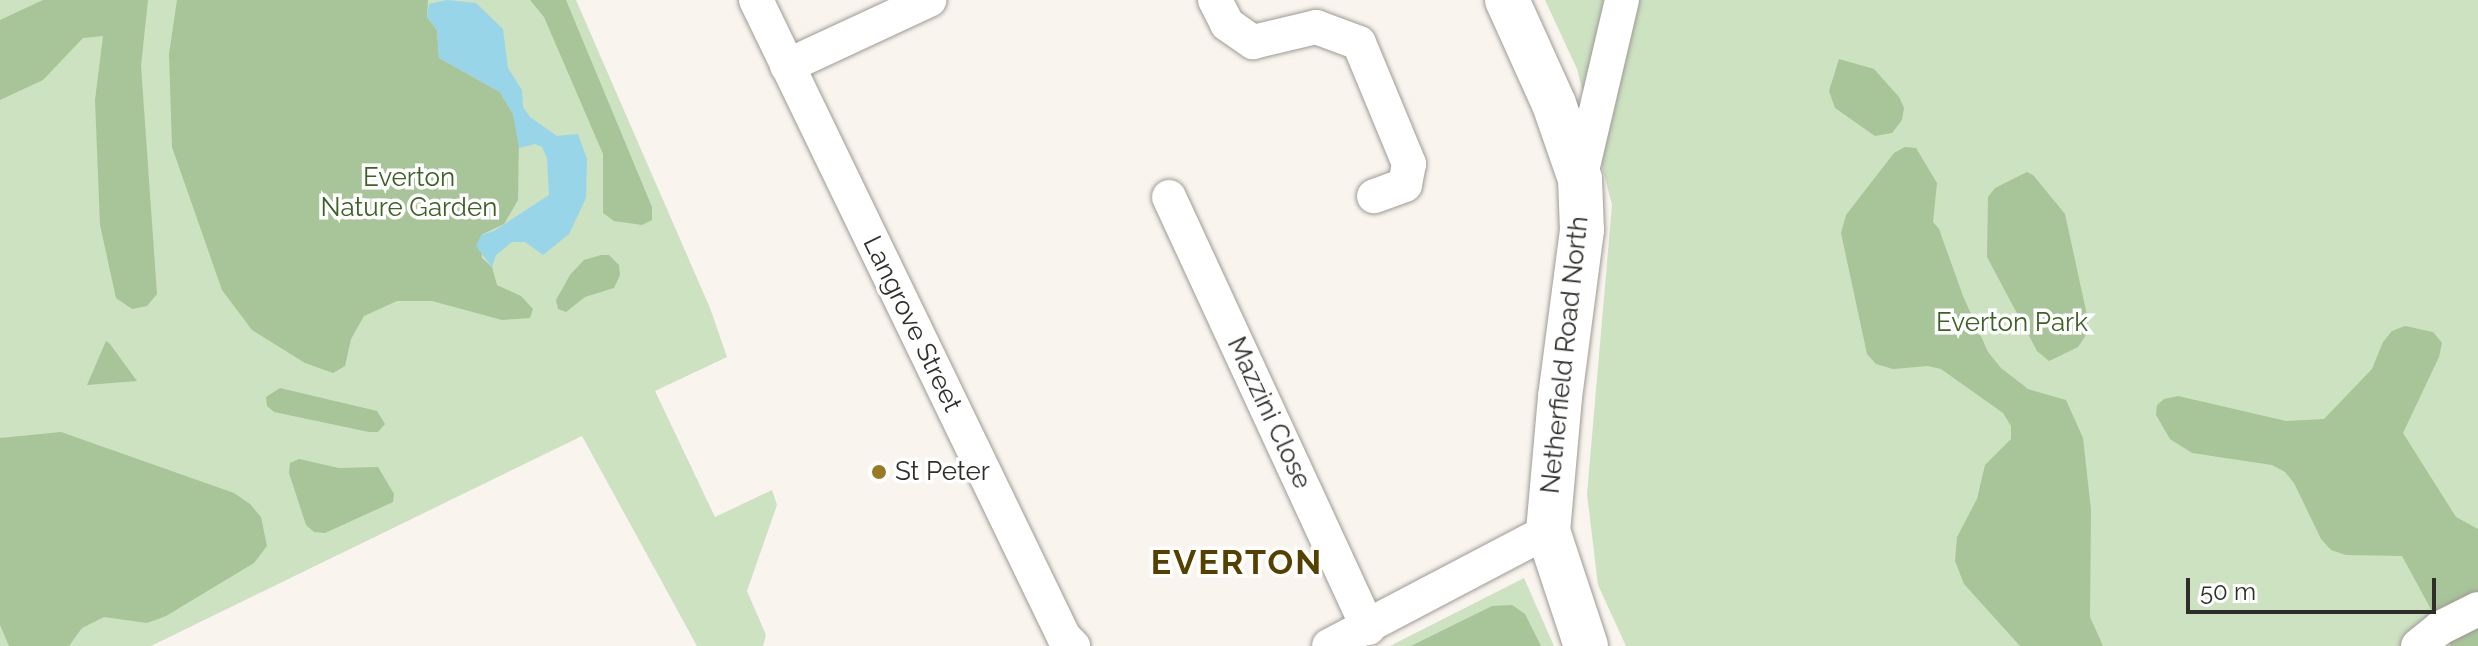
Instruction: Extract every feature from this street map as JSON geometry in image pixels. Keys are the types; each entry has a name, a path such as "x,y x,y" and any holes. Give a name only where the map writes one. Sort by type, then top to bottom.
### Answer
{"street":[{"name":"Langrove Street","path":"756,0 1064,637 1073,646"},
{"path":"787,66 929,0"},
{"path":"1215,0 1227,24 1253,42 1316,27 1359,43 1409,164 1405,185 1374,196"},
{"name":"Netherfield Road North","path":"1507,0 1554,104 1580,179 1582,230 1560,397 1548,531"},
{"path":"1580,179 1622,0"},
{"name":"Mazzini Close","path":"1169,197 1368,628"},
{"path":"1329,646 1548,531 1586,646"},
{"path":"2418,646 2440,628 2478,609"}],"green space":[{"path":"0,0 576,0 710,308 727,357 655,391 715,517 772,490 777,505 747,591 766,635 763,646 697,646 582,436 151,646 0,646"},
{"path":"43,0 148,0 141,66 157,294 147,306 132,309 116,298 100,225 95,100 103,36 83,38 43,80 0,100 0,20"},
{"name":"Everton Nature Garden","path":"177,0 428,0 427,17 437,30 439,58 500,92 513,114 519,135 518,200 504,224 481,235 482,258 492,267 497,285 521,296 533,309 530,318 502,320 432,301 397,301 364,316 351,339 345,366 333,373 305,363 252,330 222,290 172,147 169,54"},
{"path":"530,0 566,0 652,207 652,220 642,225 614,221 603,213 603,154 544,17"},
{"name":"Everton Park","path":"1545,0 2478,0 2478,646 1626,646 1598,585 1587,494 1612,205 1577,69"},
{"path":"1839,59 1874,69 1899,97 1904,108 1902,120 1892,133 1875,136 1835,108 1829,91"},
{"path":"1905,147 1916,148 1937,183 1933,222 1939,229 1963,296 1988,352 2001,368 2028,389 2066,400 2083,438 2091,510 2090,617 2103,646 2020,646 1964,584 1955,561 1957,537 1977,499 1985,465 2011,439 2011,426 2003,413 1941,369 1928,366 1893,369 1876,364 1867,354 1841,233 1846,215 1894,153"},
{"path":"2027,172 2033,175 2065,214 2088,320 2086,335 2078,347 2049,361 2037,351 1987,257 1988,197 1995,188"},
{"path":"609,255 619,265 620,275 614,288 585,297 566,312 558,309 556,300 570,275 584,260"},
{"path":"2405,326 2433,332 2442,343 2439,357 2403,433 2456,517 2478,529 2478,646 2451,646 2402,556 2346,555 2331,550 2321,539 2294,483 2285,472 2272,465 2192,453 2170,439 2156,415 2157,405 2164,399 2178,396 2286,421 2324,419 2372,369 2383,342 2392,331"},
{"path":"106,341 110,344 137,381 87,385"},
{"path":"280,388 377,411 385,424 378,432 369,432 274,412 267,406 266,397"},
{"path":"61,432 234,493 250,504 261,517 267,546 254,563 166,616 147,623 104,617 82,628 69,646 9,646 0,625 0,438"},
{"path":"299,459 339,468 378,467 394,494 393,502 325,533 314,532 306,525 289,473 290,463"},
{"path":"1524,578 1554,646 1390,646"},
{"path":"1512,605 1525,614 1541,646 1411,646 1492,606"}],"water":[{"path":"447,0 476,3 503,29 508,68 522,90 523,107 530,117 557,136 578,134 587,159 586,198 569,234 543,255 525,242 512,242 496,255 492,267 476,246 481,235 494,231 549,195 547,158 542,147 535,144 519,148 513,114 500,92 439,58 437,30 427,17 429,4"}],"place":[{"name":"St Peter","path":"879,472"}],"district":[{"name":"EVERTON","path":"1237,563"}]}
